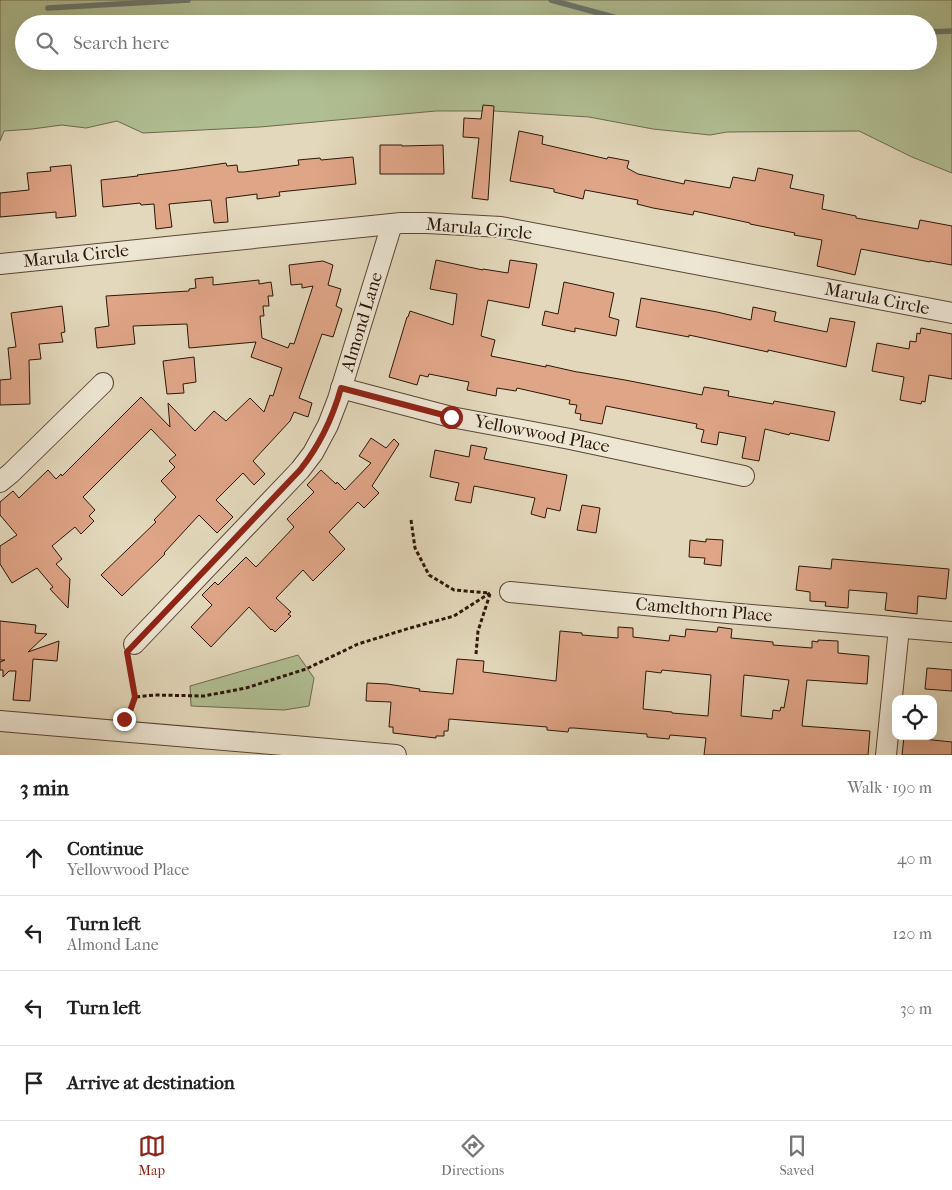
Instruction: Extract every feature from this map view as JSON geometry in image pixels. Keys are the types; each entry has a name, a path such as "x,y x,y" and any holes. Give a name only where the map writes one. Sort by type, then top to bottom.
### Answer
{"street":[{"name":"Marula Circle","path":"0,264 392,224 427,223 501,227 952,313"},
{"name":"Almond Lane","path":"134,644 314,453 328,425 341,388 392,224"},
{"path":"0,482 11,474 103,383"},
{"name":"Yellowwood Place","path":"341,388 451,417 570,439 744,476"},
{"name":"Camelthorn Place","path":"510,592 952,632"},
{"path":"886,755 899,628"},
{"path":"0,722 396,755"}],"path":[{"path":"412,520 415,548 429,575 454,590 490,593"},
{"path":"135,697 155,695 204,696 246,688 306,669 358,644 454,616 490,593"},
{"path":"476,654 478,631 490,593"},
{"path":"115,731 129,714 135,697 127,652 134,644"}],"green space":[{"path":"0,0 952,0 952,173 912,157 859,131 727,132 710,135 653,129 589,117 494,111 436,111 260,127 143,133 117,121 86,128 62,125 4,131 0,141"},
{"path":"298,655 314,678 309,706 284,710 191,706 190,686"}],"building":[{"path":"483,105 494,106 488,200 472,198 479,138 463,137 464,118 481,119"},
{"path":"519,131 543,136 542,144 607,159 608,157 629,161 627,168 638,174 684,184 685,180 730,188 733,177 755,181 758,168 793,175 790,188 824,195 822,209 856,216 856,218 918,229 920,220 952,226 952,265 861,249 855,275 817,266 822,240 694,211 693,215 653,208 637,204 638,200 585,190 583,199 554,192 554,189 510,181"},
{"path":"380,145 443,145 444,174 380,174"},
{"path":"353,157 356,184 279,192 280,196 257,199 257,194 226,198 228,222 214,223 211,200 169,204 172,227 156,229 154,204 141,205 140,203 103,207 101,180 226,163 227,166 237,165 238,172 244,172 299,165 298,160"},
{"path":"71,165 76,216 56,218 56,212 0,217 0,193 29,190 27,173 51,171 50,167"},
{"path":"436,260 508,273 510,260 537,264 529,308 488,300 481,336 495,340 491,356 702,395 704,387 729,391 728,396 773,404 774,401 835,412 829,441 765,429 759,461 742,458 746,437 719,432 717,445 701,442 704,430 696,428 697,424 606,406 602,424 580,420 581,414 575,413 577,405 569,404 570,400 517,388 516,391 497,388 496,396 467,390 469,382 429,374 428,377 420,375 417,385 389,377 410,311 453,325 457,294 430,289"},
{"path":"323,261 333,265 328,285 341,289 336,306 342,309 333,337 322,334 299,398 312,403 308,417 294,412 290,421 253,461 265,474 254,485 243,473 216,500 233,517 217,533 199,515 165,554 122,596 101,575 156,522 154,520 176,497 161,481 175,467 169,461 176,455 151,429 83,497 95,510 89,516 94,521 81,534 75,527 52,546 62,559 56,564 70,579 68,608 50,589 53,587 37,568 12,583 0,564 0,546 17,535 0,515 0,502 13,491 19,498 48,470 56,479 61,474 62,476 141,397 170,427 168,403 195,431 214,411 226,421 250,398 264,412 270,395 273,396 282,368 251,357 256,342 189,348 187,324 133,326 135,344 97,348 95,328 109,326 106,296 189,291 189,289 196,288 195,279 213,277 213,285 259,280 259,284 271,282 273,296 268,296 269,306 263,306 264,316 260,316 262,338 288,348 290,343 294,344 313,286 302,288 302,284 291,285 289,265"},
{"path":"564,282 614,293 609,317 619,320 616,336 575,328 575,332 542,325 545,311 558,314"},
{"path":"641,298 751,320 753,307 776,312 774,321 827,332 830,318 855,322 846,367 768,350 768,352 689,335 689,337 636,327"},
{"path":"62,306 65,332 61,333 63,342 39,344 41,359 29,360 30,404 0,405 0,380 11,379 8,348 16,347 11,313"},
{"path":"921,328 952,334 952,379 929,375 925,402 922,401 921,404 900,400 904,377 872,371 877,343 909,349 910,341 916,342 917,333 920,334"},
{"path":"194,357 196,382 183,384 184,393 167,394 163,361"},
{"path":"371,438 386,448 394,439 399,444 372,486 379,493 364,508 358,502 329,532 345,549 313,581 303,570 276,598 291,612 288,614 291,616 275,632 249,607 211,647 191,627 212,605 202,595 215,582 218,585 246,557 256,567 294,527 287,519 314,492 307,485 321,470 345,490 371,463 359,456"},
{"path":"471,445 487,448 484,459 567,475 560,511 547,508 545,518 531,514 535,498 474,486 471,503 455,500 459,483 430,477 435,450 469,457"},
{"path":"582,505 600,508 596,533 577,530"},
{"path":"706,539 723,540 721,566 704,564 705,558 689,557 690,540 706,542"},
{"path":"832,559 949,569 946,599 918,596 917,614 885,610 887,593 849,590 848,608 825,606 826,602 810,601 810,592 796,590 799,566 831,569"},
{"path":"0,621 36,625 35,633 47,634 28,652 59,641 57,661 33,659 30,701 13,700 16,671 9,671 3,677 3,670 0,670 0,662 5,660 0,660"},
{"path":"618,627 633,628 633,637 669,641 670,635 685,637 686,629 717,632 718,627 732,629 731,638 773,642 773,645 812,648 812,641 838,641 838,653 869,656 867,684 807,680 802,726 870,731 868,755 704,755 706,738 670,735 669,739 647,737 647,734 574,728 569,728 568,732 547,730 547,727 449,719 448,731 444,731 444,736 436,736 436,738 393,733 393,727 389,727 391,702 366,701 367,683 387,684 420,689 419,691 453,694 457,659 484,661 483,672 556,681 560,631 618,638","holes":["662,670 711,675 708,716 643,709 646,671 661,673","744,675 789,680 784,708 781,707 780,711 773,710 772,719 741,716"]},
{"path":"927,668 952,670 952,691 925,689"},
{"path":"904,740 952,742 952,755 902,755"}],"waterway":[{"path":"48,8 188,0"},
{"path":"551,0 606,15"},
{"path":"937,32 952,31"}],"route":[{"path":"124,719 129,714 135,697 127,652 314,453 328,425 341,388 451,417"}]}
